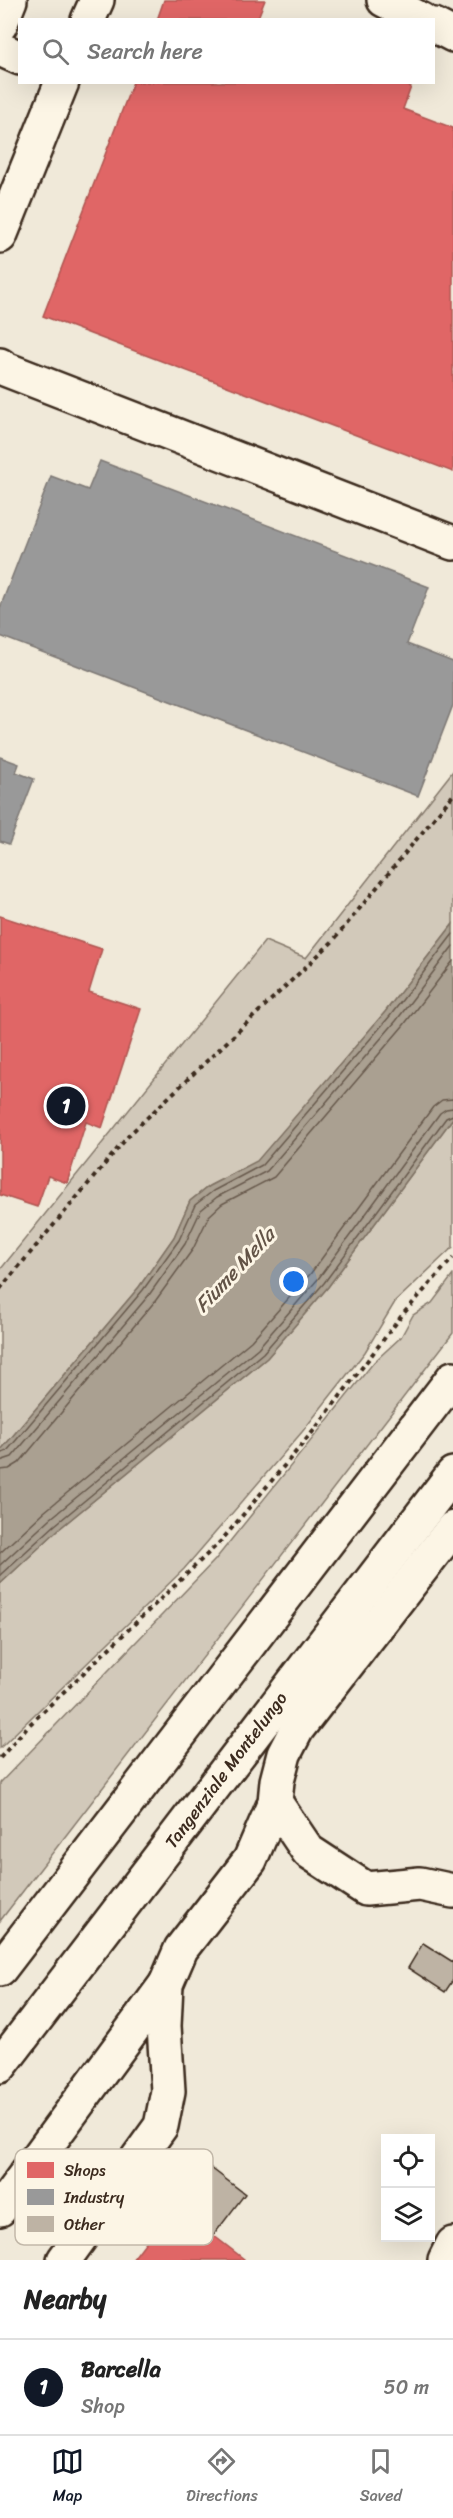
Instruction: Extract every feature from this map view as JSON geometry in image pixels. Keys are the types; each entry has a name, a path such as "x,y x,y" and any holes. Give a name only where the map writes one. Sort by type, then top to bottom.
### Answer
{"main road":[{"path":"0,25 10,0"},
{"path":"89,18 97,0"},
{"path":"384,0 418,18"},
{"path":"435,26 453,35"},
{"path":"0,49 18,57"},
{"path":"0,236 61,84"},
{"path":"0,365 5,369 453,543"},
{"path":"0,1969 453,1378"},
{"name":"Tangenziale Montelungo","path":"0,2066 453,1474"},
{"path":"45,2149 166,1984 182,1949 250,1860 275,1802 277,1781 284,1754 297,1729 453,1528"},
{"path":"275,1802 308,1851 366,1889 420,1884 453,1891"},
{"path":"144,2149 161,2126 168,2091 164,2026 166,1984"},
{"path":"0,2210 15,2190"},
{"path":"445,2260 453,2244"},
{"path":"64,2260 75,2245"}],"path":[{"path":"0,1289 130,1134 332,942 453,795"},
{"path":"0,1758 27,1727 221,1541 315,1429 403,1314 453,1258"}],"shaded area":[{"path":"453,771 453,924 385,1012 257,1162 209,1186 190,1201 174,1237 139,1287 0,1451 0,1270 265,941 306,958"},
{"path":"453,1118 453,1247 395,1302 365,1352 302,1432 184,1569 0,1748 0,1584 59,1529 267,1358 328,1287"},
{"path":"453,1275 453,1333 0,1921 0,1783 215,1560 374,1362 401,1337 413,1315 432,1303"}],"water":[{"name":"Fiume Mella","path":"453,924 453,1118 328,1287 267,1358 59,1529 0,1584 0,1451 139,1287 174,1237 190,1201 209,1186 257,1161 385,1012"}],"building: Shops":[{"path":"164,0 265,0 258,18 158,18"},
{"path":"132,84 404,84 411,87 403,109 453,128 453,472 43,316"},
{"path":"0,916 102,949 89,992 141,1009 102,1128 86,1122 67,1183 48,1176 37,1207 0,1195"},
{"path":"213,2235 244,2259 243,2260 132,2260 143,2245 213,2245"}],"building: Industry":[{"path":"100,461 429,587 407,644 453,662 453,705 418,796 0,636 0,608 51,476 88,490"},
{"path":"0,757 19,764 16,772 34,779 9,844 0,841"}],"building: Other":[{"path":"423,1943 453,1962 453,1980 445,1992 408,1968"},
{"path":"213,2169 245,2194 213,2236"}],"place":[{"name":"Barcella","path":"66,1106"}]}
